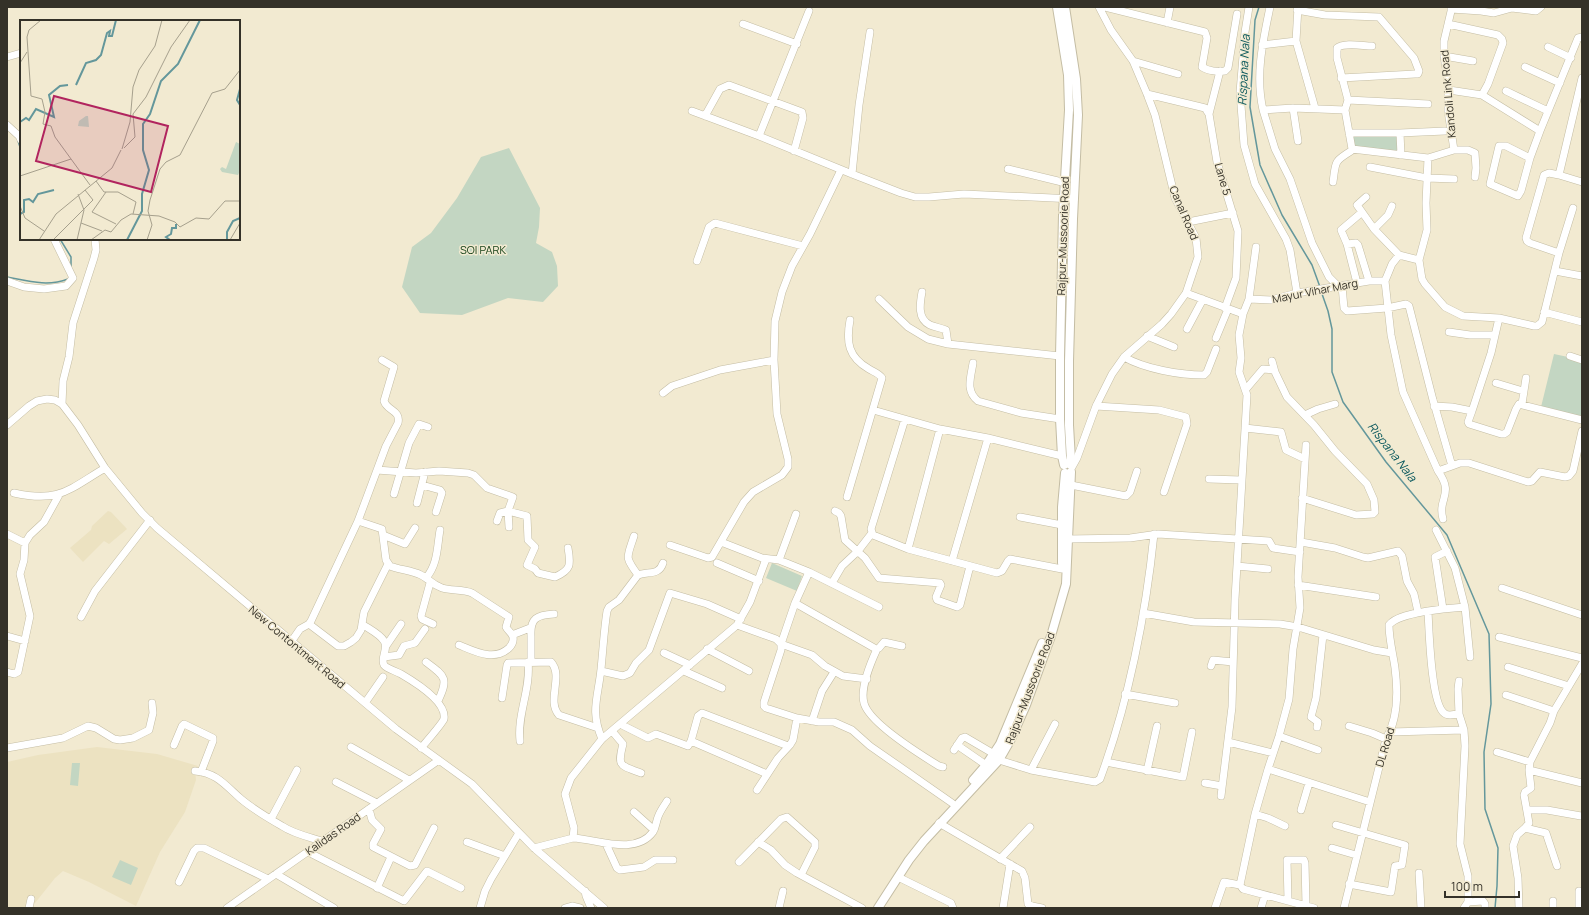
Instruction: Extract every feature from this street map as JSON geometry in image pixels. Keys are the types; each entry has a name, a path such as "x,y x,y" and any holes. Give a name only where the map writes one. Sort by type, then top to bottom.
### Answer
{"main road":[{"name":"Rajpur-Mussoorie Road","path":"878,908 924,841 1011,739 1026,705 1063,598 1067,575 1071,485 1068,468 1062,456 1060,419 1064,198 1069,110 1068,82 1057,7"},
{"name":"Rajpur-Mussoorie Road","path":"873,908 898,868 920,839 986,765 997,757 1061,594 1062,526 1068,468 1071,460 1068,425 1069,361 1078,115 1076,79 1065,7"}],"street":[{"name":"Canal Road","path":"1068,468 1077,458 1096,406 1112,374 1124,357 1166,319 1186,293 1196,266 1199,250 1196,238 1175,198 1155,115 1147,94 1133,61 1111,30 1099,7"},
{"path":"1105,7 1205,32 1207,38 1202,67 1220,71 1225,71 1228,68 1237,14"},
{"path":"1168,23 1170,7"},
{"path":"1249,7 1245,32 1240,92 1244,145 1255,184 1286,239 1290,250 1297,294"},
{"path":"1270,7 1262,45 1259,89 1263,110 1275,149 1290,179 1312,243 1330,277 1339,287 1344,308 1347,311 1387,308 1406,304 1409,306 1434,406 1452,466"},
{"path":"1452,8 1481,9 1494,13 1512,8 1528,8 1536,11 1541,7"},
{"path":"1315,108 1296,41 1297,8 1325,15 1379,17 1414,58 1419,71 1418,74 1341,78"},
{"name":"Kandoli Link Road","path":"1352,149 1428,158 1454,150 1448,110 1449,90 1444,56 1444,41 1452,8"},
{"path":"759,136 809,11"},
{"path":"743,24 797,44"},
{"path":"1448,24 1498,36 1502,39 1503,43 1488,84 1482,95"},
{"path":"852,174 859,105 870,32"},
{"path":"1530,158 1506,146 1499,146 1490,184 1518,196 1521,191 1530,158 1548,111 1578,38 1582,37"},
{"path":"1262,45 1296,41"},
{"path":"1333,182 1337,160 1340,156 1351,151 1352,149 1345,110 1348,100 1341,78 1336,50 1337,47 1344,45 1372,46"},
{"path":"1548,47 1571,58"},
{"path":"7,57 20,53"},
{"path":"1444,56 1473,60"},
{"path":"1133,61 1178,74"},
{"path":"1525,67 1560,83"},
{"path":"1209,114 1220,71"},
{"path":"1559,176 1582,78"},
{"path":"705,116 720,89 726,85 732,86 803,114 794,151"},
{"path":"1449,90 1482,95 1540,131"},
{"path":"1506,91 1548,111"},
{"path":"1147,94 1205,108 1209,114"},
{"path":"1348,100 1428,104"},
{"path":"1263,110 1293,108 1345,110"},
{"path":"1293,108 1298,141"},
{"path":"692,111 759,136 841,170 915,197 964,194 1074,199"},
{"name":"Lane 5","path":"1209,114 1217,162 1238,231 1236,278 1216,338"},
{"path":"7,125 20,138"},
{"path":"1349,133 1444,131"},
{"path":"1400,133 1401,155"},
{"path":"1454,150 1468,150 1474,153 1476,168 1474,177"},
{"path":"1428,158 1427,230 1419,260 1422,279 1445,306 1463,316 1499,318 1534,326 1540,324 1573,208"},
{"path":"1370,167 1427,178 1454,179"},
{"path":"1008,169 1062,182 1065,181"},
{"path":"670,545 710,558 721,542 735,516 749,496 782,475 788,467 788,459 777,414 774,360 775,321 782,292 792,266 810,234 841,170"},
{"path":"1559,253 1530,243 1526,238 1544,175 1549,174 1582,182"},
{"path":"1366,197 1357,205 1361,213 1399,255 1419,260"},
{"path":"1374,228 1388,215 1392,206"},
{"path":"1188,222 1233,213"},
{"path":"1357,283 1347,244 1342,235 1342,229 1361,213"},
{"path":"697,261 710,227 715,223 803,246"},
{"path":"7,281 24,287 44,289 66,286 73,278 54,240"},
{"path":"7,425 37,401 47,399 55,400 62,404 63,381 69,357 73,323 94,258 96,250 95,240"},
{"path":"1347,244 1356,243 1358,245 1369,281"},
{"path":"1221,796 1232,706 1234,622 1241,480 1246,428 1247,396 1246,389 1239,372 1241,358 1239,330 1249,299 1256,247"},
{"path":"1399,255 1390,268 1386,281 1387,308 1391,335 1403,392 1438,471 1444,480 1446,488 1441,506 1443,519"},
{"path":"1555,271 1582,276"},
{"name":"Mayur Vihar Marg","path":"1249,299 1271,300 1369,281 1386,281"},
{"path":"922,292 919,305 923,318 929,324 946,330 948,344"},
{"path":"1186,293 1243,314"},
{"path":"878,299 898,319 928,339 948,344 1060,356"},
{"path":"1188,329 1203,299"},
{"path":"1544,312 1582,322"},
{"path":"1499,318 1491,353 1468,422 1469,424 1504,434 1508,429 1517,406 1522,404 1582,420"},
{"path":"847,497 874,410 882,376 863,366 852,353 848,341 850,320"},
{"path":"1449,332 1470,335 1494,335"},
{"path":"1147,336 1174,347"},
{"path":"1124,357 1134,362 1162,370 1204,375 1207,372 1216,348"},
{"path":"1570,356 1582,360"},
{"path":"291,642 300,628 309,624 358,521 377,470 399,419 398,414 384,403 384,397 394,367 382,360"},
{"path":"662,393 672,386 720,370 774,360"},
{"path":"1272,362 1274,370 1287,396 1335,451 1367,484 1374,500 1375,512 1373,514 1356,515 1302,498"},
{"path":"973,363 969,387 972,397 978,401 1021,413 1060,419"},
{"path":"1246,389 1263,369 1274,370"},
{"path":"1522,404 1526,378"},
{"path":"1496,383 1523,391"},
{"name":"New Contontment Road","path":"62,404 78,425 105,468 150,520 221,584 365,703 422,748 472,784 534,848 604,908"},
{"path":"1305,415 1335,404"},
{"path":"1096,406 1159,410 1186,417 1187,424 1164,492"},
{"path":"1434,406 1452,407 1472,411"},
{"path":"874,410 940,429 988,438 1062,456"},
{"path":"905,419 871,529 874,537 908,549 1000,573 1010,559 1062,569"},
{"path":"394,494 410,439 418,425 422,424 428,427"},
{"path":"1246,428 1282,432 1286,450 1305,459"},
{"path":"908,549 940,429"},
{"path":"1438,471 1460,463 1469,463 1528,482 1532,481 1540,472 1565,477 1569,476 1573,471 1582,431"},
{"path":"952,561 988,438"},
{"path":"1240,885 1255,814 1289,699 1293,649 1298,627 1300,608 1298,585 1306,445"},
{"path":"14,493 40,497 58,495 73,488 105,468"},
{"path":"377,470 425,472 439,471 472,474 487,488 513,496 508,511 509,527"},
{"path":"1071,485 1126,496 1130,492 1137,471"},
{"path":"417,503 425,472"},
{"path":"1209,480 1241,480"},
{"path":"422,485 440,490 442,492 436,512"},
{"path":"7,672 14,674 18,672 30,616 20,574 24,560 25,543 30,535 44,522 58,495"},
{"path":"497,521 500,513 508,511 527,516 528,540 535,547 526,565 535,569 538,574 555,577 566,571 570,562 568,548"},
{"path":"835,511 841,516 845,540 865,558 879,578 940,583 941,585 936,600 957,607 960,605 970,566"},
{"path":"779,560 796,514"},
{"path":"1020,517 1062,526"},
{"path":"81,617 95,591 150,520"},
{"path":"309,624 335,644 341,646 348,644 356,638 362,624 365,609 388,564 383,531 380,528 358,521"},
{"path":"383,535 406,544 415,528"},
{"path":"433,624 421,616 428,580 435,564 440,530"},
{"path":"1436,530 1455,568 1465,607 1470,657"},
{"path":"832,582 845,561 858,552 872,533"},
{"path":"7,534 25,543"},
{"path":"986,765 955,748 964,736 997,757 1031,770 1096,782 1100,779 1125,694 1143,613 1150,579 1154,534"},
{"path":"1068,539 1130,538 1154,534 1239,538 1269,541 1273,548 1300,552"},
{"path":"634,536 628,560 638,575"},
{"path":"721,542 766,559 779,560 809,572 832,582 879,607"},
{"path":"1301,542 1335,548 1368,558 1398,551 1402,556 1407,582 1414,594 1418,612"},
{"path":"1443,609 1436,557 1447,551"},
{"path":"573,838 574,828 566,799 566,789 571,778 602,740 657,692 684,671 739,622 759,581 766,559"},
{"path":"602,740 598,728 595,709 601,670 607,609 618,600 638,575 656,572 662,567 663,563"},
{"path":"717,563 759,581"},
{"path":"388,564 394,568 419,574 443,588 467,591 508,616 506,627 512,635 512,645 504,652 486,655 459,645"},
{"path":"1237,566 1268,569"},
{"path":"809,572 781,644 781,650 764,706 797,718 812,721 834,722 856,732 870,746 952,803"},
{"path":"1298,585 1376,597"},
{"path":"1502,588 1582,615"},
{"path":"601,670 623,676 630,672 636,663 649,650 670,593 707,604 739,622 776,639 781,644 812,655 834,672 846,677 867,679"},
{"path":"796,603 877,649"},
{"name":"DL Road","path":"1344,908 1356,855 1396,711 1395,670 1389,625 1396,620 1418,612 1465,607"},
{"path":"1428,611 1436,699 1445,714 1459,714"},
{"path":"1143,613 1194,622 1280,624 1298,627 1374,650 1392,653"},
{"path":"520,741 520,724 529,674 530,628 532,622 538,618 546,614 554,614"},
{"path":"362,624 383,640 386,646"},
{"path":"401,624 386,646 383,662 385,666 407,678 438,701 443,712 443,721 422,748"},
{"path":"512,635 530,628"},
{"path":"384,657 399,655 404,646 415,643 426,630"},
{"path":"1317,727 1318,721 1311,717 1316,698 1323,635"},
{"path":"7,636 25,640"},
{"path":"1499,637 1582,658"},
{"path":"902,646 884,642 877,649 870,665 863,697 866,708 870,714 911,749 943,767"},
{"path":"707,649 749,671"},
{"path":"664,653 690,665"},
{"path":"1211,666 1211,661 1213,660 1233,662"},
{"path":"426,662 441,673 443,677 444,688 438,701"},
{"path":"502,698 507,664 548,662 553,665 555,684 554,705 556,712 559,715 598,728"},
{"path":"1519,908 1518,878 1513,846 1517,835 1530,823 1524,795 1525,792 1531,788 1530,766 1554,711 1582,664"},
{"path":"1508,667 1569,686"},
{"path":"684,671 722,688"},
{"path":"812,721 822,691 834,672"},
{"path":"365,703 383,676"},
{"path":"1459,681 1459,714 1464,730 1465,746 1460,844 1468,876 1466,905 1482,901 1485,904 1485,908"},
{"path":"1125,694 1175,703"},
{"path":"1506,695 1554,711"},
{"path":"7,748 63,738 88,726 96,728 120,740 133,738 149,730 153,713 152,703"},
{"path":"620,724 649,738 656,734 689,746 698,716 702,714 784,745 790,745"},
{"path":"757,790 778,758 793,740 797,718"},
{"path":"174,745 184,724 213,738 198,772 213,776 228,785 241,799 289,830 322,841"},
{"path":"1031,770 1055,724"},
{"path":"1147,771 1157,726"},
{"path":"1349,726 1388,736 1464,730"},
{"path":"612,732 622,744 620,762 624,766 641,773"},
{"path":"1106,762 1183,777 1192,732"},
{"path":"1279,736 1318,750"},
{"path":"691,741 767,774"},
{"path":"1228,742 1273,753"},
{"path":"351,748 409,780"},
{"path":"1496,752 1530,766 1582,783"},
{"name":"Kalidas Road","path":"227,908 439,760"},
{"path":"1268,769 1370,802"},
{"path":"270,819 297,770"},
{"path":"336,782 377,803"},
{"path":"1205,783 1222,786"},
{"path":"1301,810 1308,783"},
{"path":"534,848 573,838 620,845 637,842 649,835 654,830 658,816 667,801"},
{"path":"368,809 372,820 381,828 373,847 410,866 415,865 434,828"},
{"path":"1527,810 1547,810 1581,816"},
{"path":"634,812 654,830"},
{"path":"1255,814 1285,826"},
{"path":"739,862 781,819 789,818 815,842 815,847 801,875"},
{"path":"939,824 1024,873 1028,904 1042,908"},
{"path":"1336,825 1404,844 1405,846 1402,864 1395,866 1390,892 1349,884"},
{"path":"1000,858 1030,827"},
{"path":"1525,828 1546,832 1557,866"},
{"path":"480,908 487,888 519,832"},
{"path":"467,842 505,856"},
{"path":"758,842 771,850 785,865 862,908"},
{"path":"606,844 617,868 620,870 644,867 655,860 673,860"},
{"path":"179,882 194,851 201,848 204,848 268,879"},
{"path":"1332,848 1356,855"},
{"path":"308,852 377,888 402,905 427,871 461,888"},
{"path":"377,888 391,857"},
{"path":"1288,900 1287,860 1304,860 1306,905"},
{"path":"1003,908 1010,864"},
{"path":"1419,873 1421,908"},
{"path":"276,874 334,908"},
{"path":"898,877 950,902 953,908"},
{"path":"1215,908 1224,882 1240,885 1243,889 1314,908"},
{"path":"586,891 586,896 591,908"},
{"path":"779,908 783,891"},
{"path":"1579,891 1579,908"},
{"path":"1262,908 1265,895"},
{"path":"29,908 31,899"},
{"path":"565,908 572,906 580,908"}],"shaded area":[{"path":"108,511 111,512 127,529 109,544 104,541 83,562 70,548 91,530 92,526"},
{"path":"97,747 157,754 198,766 195,771 196,780 185,812 160,852 136,906 89,882 63,871 55,878 31,908 7,908 7,762 38,755"}],"green space":[{"path":"1398,135 1399,153 1354,146 1353,136"},
{"name":"SOI PARK","path":"509,148 540,208 536,243 552,252 557,266 558,286 543,302 508,298 462,315 420,313 402,287 412,247 431,233 457,198 481,157"},
{"path":"1554,354 1582,360 1581,416 1541,407"},
{"path":"772,563 802,576 797,591 766,578"},
{"path":"72,763 80,763 78,786 70,785"},
{"path":"120,860 138,868 131,885 112,877"}],"waterway":[{"name":"Rispana Nala","path":"1259,7 1255,20 1250,107 1260,165 1282,215 1312,265 1320,287"},
{"path":"18,141 20,147"},
{"path":"61,240 71,257 71,268"},
{"path":"7,277 30,282 45,283 53,283 68,279"},
{"name":"Rispana Nala","path":"1321,291 1332,329 1332,372 1343,402 1386,462 1447,535 1489,634 1491,704 1484,752 1485,809 1498,848 1495,908"}]}
